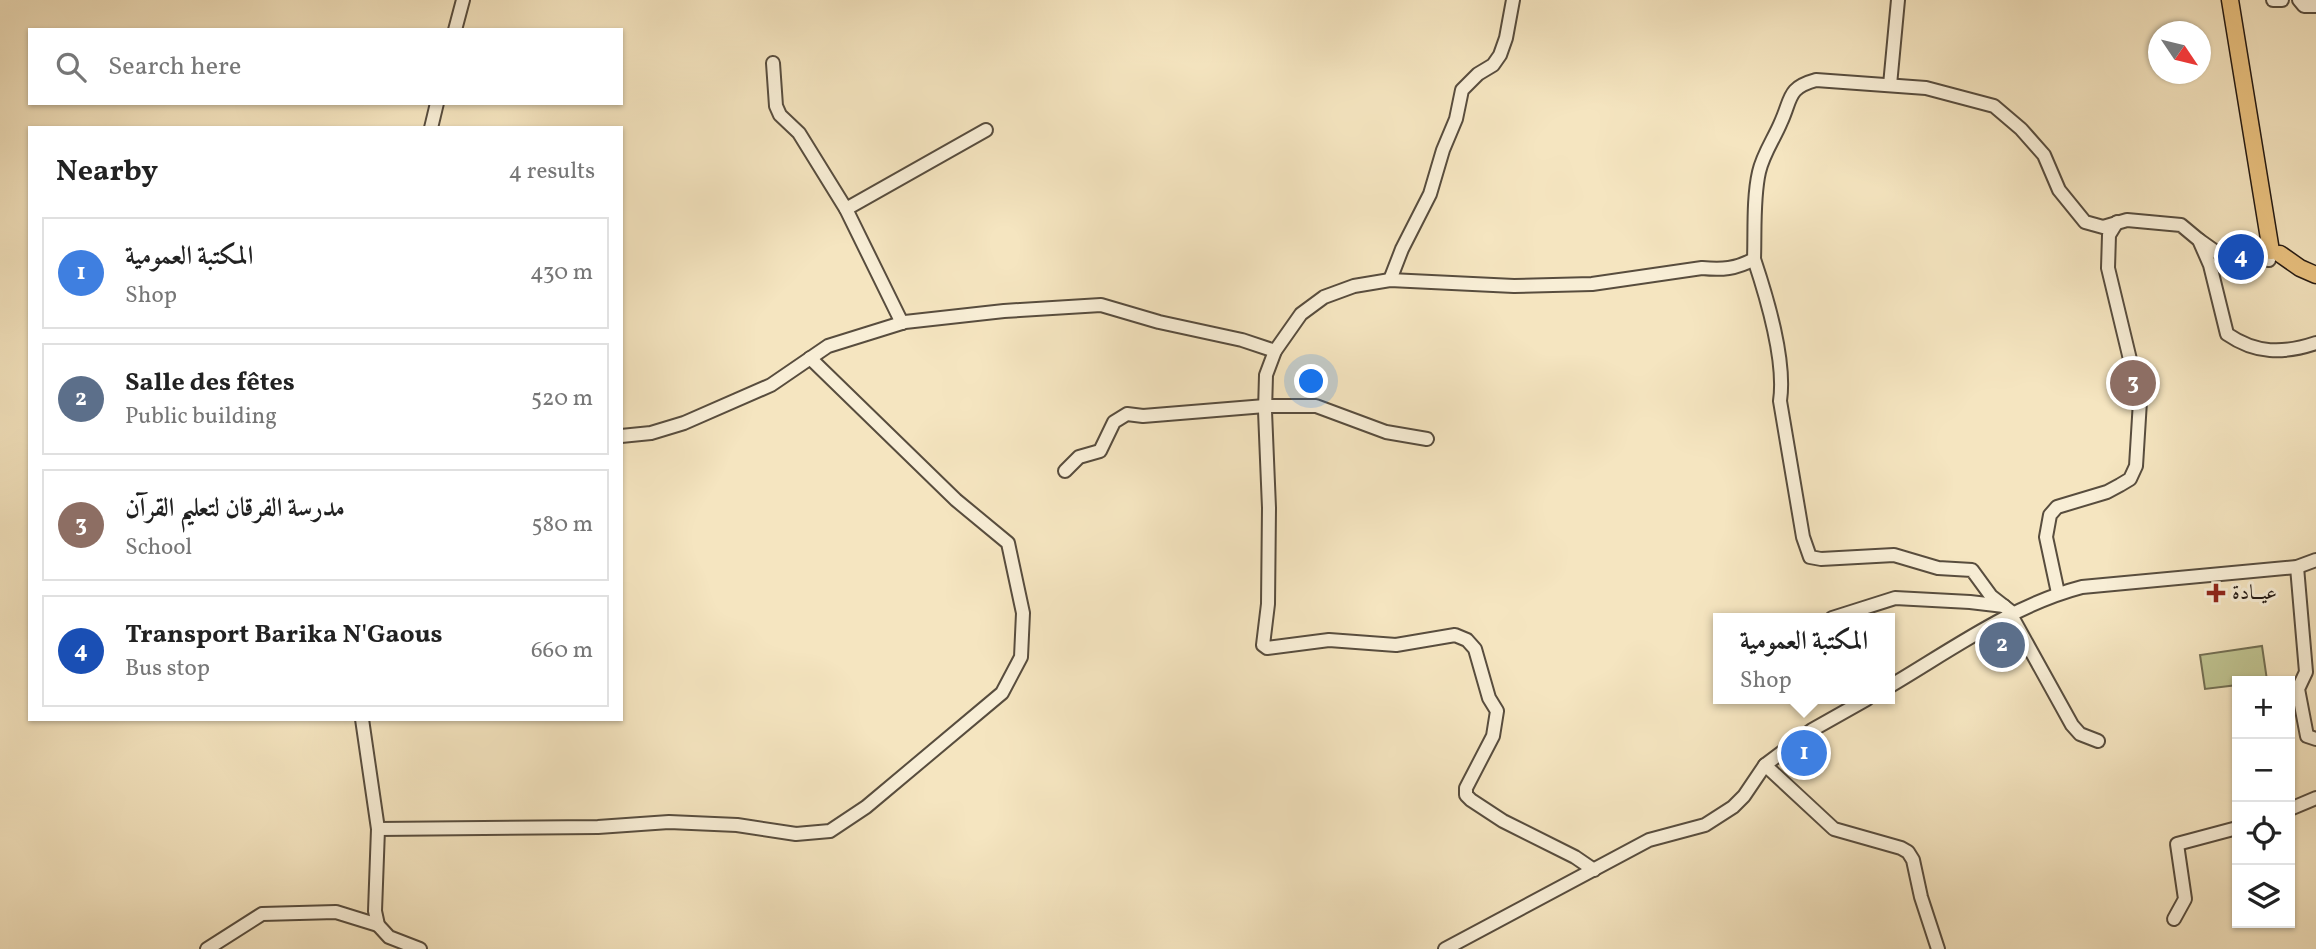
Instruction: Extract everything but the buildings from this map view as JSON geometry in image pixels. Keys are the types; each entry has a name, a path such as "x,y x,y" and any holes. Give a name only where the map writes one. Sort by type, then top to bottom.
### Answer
{"main road":[{"path":"2230,0 2273,256 2316,275"}],"street":[{"path":"456,28 463,0"},
{"path":"1390,280 1402,249 1430,194 1443,150 1456,119 1462,90 1478,74 1493,65 1500,55 1513,0"},
{"path":"1890,85 1898,0"},
{"path":"2273,0 2282,0"},
{"path":"2299,0 2304,6 2316,6"},
{"path":"773,63 776,106 799,133 846,209 902,323"},
{"path":"2098,741 2080,734 2071,724 2010,612 1991,596 1972,570 1938,568 1894,555 1821,559 1811,557 1803,537 1780,401 1782,383 1773,330 1754,259 1759,172 1767,149 1782,121 1790,95 1802,83 1816,80 1926,88 1994,106 2021,129 2044,155 2059,190 2099,236 2108,252"},
{"path":"431,126 437,105"},
{"path":"846,209 986,130"},
{"path":"2085,222 2103,227 2127,220 2181,225 2216,252 2273,256"},
{"path":"2058,593 2046,537 2050,515 2057,507 2107,492 2120,485 2130,479 2136,466 2140,401 2108,268 2109,235 2117,222"},
{"path":"2199,240 2210,265 2227,334 2239,343 2264,351 2299,349 2316,343"},
{"path":"2210,265 2216,252"},
{"path":"1594,870 1575,857 1503,821 1466,795 1466,788 1493,736 1497,711 1489,698 1475,649 1467,640 1455,635 1396,645 1329,640 1267,648 1263,645 1268,604 1266,375 1275,351 1301,314 1324,297 1354,286 1390,280 1514,286 1592,284 1702,268 1737,268 1754,259"},
{"path":"623,436 651,433 684,423 771,385 828,346 902,323 1004,311 1101,306 1242,340 1275,351"},
{"path":"378,829 598,827 669,822 737,825 796,834 830,831 866,807 1002,694 1020,657 1023,613 1008,543 957,500 810,358"},
{"path":"1065,471 1079,457 1100,451 1114,422 1127,414 1143,416 1265,406 1316,406 1386,432 1427,439"},
{"path":"1895,682 2010,612 2058,593 2082,587 2297,567 2316,560"},
{"path":"2297,567 2306,672 2298,689 2307,736 2316,738"},
{"path":"1848,613 1895,598 1970,602 2010,612"},
{"path":"1445,949 1649,840 1705,825 1744,796 1765,765 1812,730 1858,704"},
{"path":"362,721 378,829 375,911 378,925"},
{"path":"1765,765 1834,829 1908,852 1913,860 1921,897 1938,949"},
{"path":"2295,807 2316,798"},
{"path":"2174,919 2185,899 2177,844 2232,829"},
{"path":"207,949 262,914 336,912 378,925 389,937 420,949"}],"green space":[{"path":"2262,646 2266,676 2232,676 2232,686 2205,689 2200,655"}],"place":[{"name":"Transport Barika N'Gaous","path":"2241,257"},
{"name":"مدرسة الفرقان لتعليم القرآن","path":"2133,383"},
{"name":"عيــادة","path":"2216,593"},
{"name":"Salle des fêtes","path":"2002,645"},
{"name":"المكتبة العمومية","path":"1804,753"}]}
